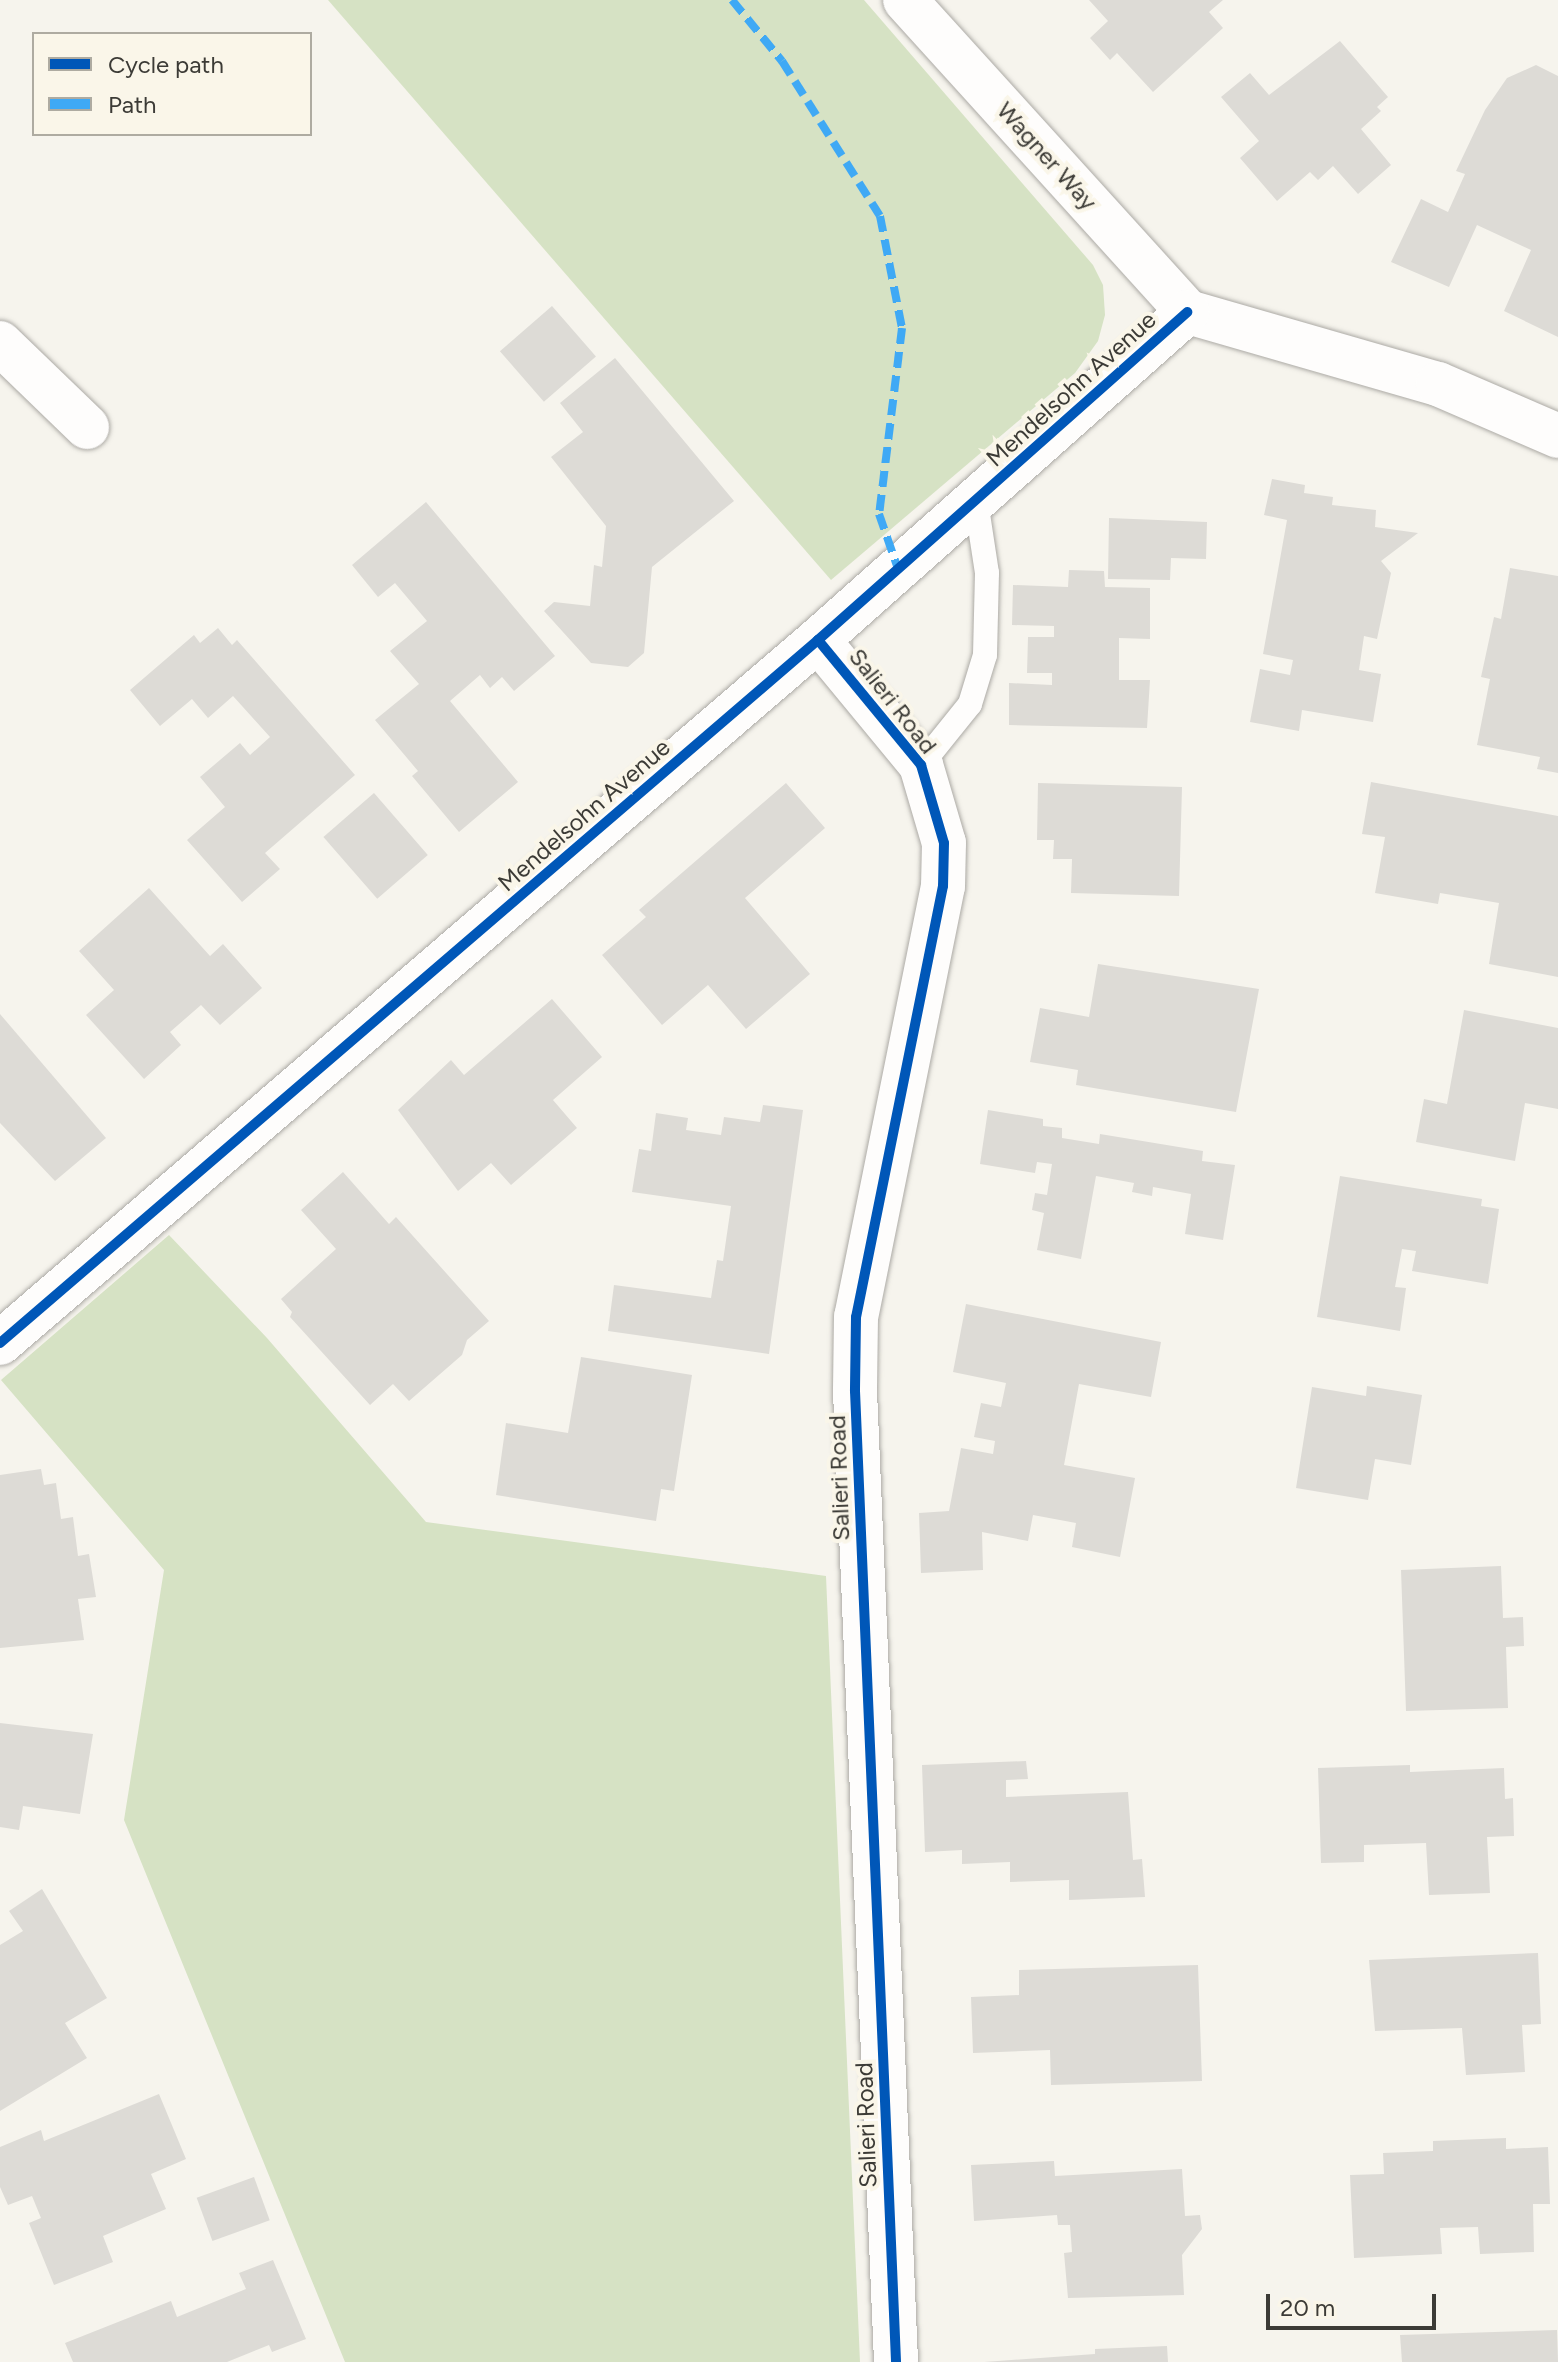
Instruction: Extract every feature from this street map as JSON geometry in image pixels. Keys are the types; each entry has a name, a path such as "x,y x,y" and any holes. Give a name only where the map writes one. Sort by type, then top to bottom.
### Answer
{"street":[{"name":"Wagner Way","path":"907,1 1188,312"},
{"name":"Mendelsohn Avenue","path":"0,1343 818,640 1188,312 1438,384 1558,436"},
{"path":"0,343 87,427"},
{"name":"Salieri Road","path":"818,640 921,765 944,843 943,886 865,1258 855,1376 896,2362"}],"lane":[{"path":"921,765 970,704 985,655 987,573 976,501"}],"green space":[{"path":"328,0 864,0 1093,265 1103,285 1105,315 1098,341 1075,373 831,580"},
{"path":"169,1235 267,1338 426,1522 826,1576 860,2362 345,2362 124,1820 164,1570 1,1380"}],"building":[{"path":"1089,0 1223,0 1209,12 1223,28 1153,92 1117,53 1110,60 1090,38 1108,21"},
{"path":"1340,41 1388,97 1377,107 1381,111 1361,129 1391,165 1358,194 1333,166 1318,180 1310,172 1277,201 1240,158 1259,141 1221,97 1250,73 1269,95"},
{"path":"1536,65 1558,76 1558,337 1504,311 1531,250 1477,225 1449,287 1391,262 1421,199 1448,212 1465,174 1456,171 1485,110 1507,78"},
{"path":"552,306 596,357 544,402 500,351"},
{"path":"615,358 734,501 652,567 644,653 628,667 591,663 544,611 554,602 590,606 594,565 602,567 606,526 551,457 583,432 560,403"},
{"path":"1272,479 1305,485 1304,493 1333,497 1332,505 1376,510 1375,527 1418,533 1381,561 1391,573 1377,639 1364,636 1359,670 1381,674 1373,722 1302,710 1299,731 1250,722 1260,669 1290,675 1293,660 1263,654 1287,520 1264,515"},
{"path":"426,502 555,656 514,691 502,677 490,688 480,675 450,701 518,782 459,832 412,776 418,771 375,720 419,684 390,651 427,621 395,583 378,597 352,565"},
{"path":"1109,518 1207,522 1206,559 1171,558 1170,580 1108,579"},
{"path":"1510,568 1558,576 1558,773 1537,769 1540,757 1477,745 1490,679 1481,677 1494,617 1501,619"},
{"path":"1069,570 1104,571 1105,587 1150,588 1150,639 1119,638 1119,680 1150,680 1147,728 1009,725 1009,683 1052,685 1052,673 1027,673 1028,637 1054,637 1054,626 1012,625 1013,585 1068,587"},
{"path":"218,628 232,645 237,640 355,775 265,853 280,869 242,902 187,840 225,807 200,777 240,743 250,755 270,737 233,696 208,718 192,699 160,726 130,690 194,635 200,643"},
{"path":"1371,782 1558,816 1558,977 1489,964 1499,903 1440,893 1438,904 1375,893 1385,837 1362,834"},
{"path":"786,783 825,828 745,898 810,974 746,1029 708,985 662,1025 602,955 646,917 639,910"},
{"path":"1038,783 1182,787 1179,896 1071,893 1072,859 1053,859 1054,840 1037,840"},
{"path":"374,793 428,855 377,899 323,837"},
{"path":"149,888 210,956 223,944 262,988 220,1025 201,1005 170,1032 181,1045 144,1079 86,1015 114,990 79,951"},
{"path":"1098,964 1259,989 1236,1112 1076,1085 1078,1070 1030,1062 1040,1008 1089,1017"},
{"path":"552,999 602,1057 553,1100 577,1128 511,1185 491,1163 458,1191 398,1110 451,1060 464,1075"},
{"path":"1464,1010 1558,1028 1558,1109 1525,1103 1515,1161 1416,1142 1424,1099 1447,1104"},
{"path":"0,1014 106,1138 55,1181 0,1123"},
{"path":"763,1105 803,1110 769,1354 608,1331 614,1285 711,1298 717,1260 723,1261 731,1206 632,1192 639,1149 651,1151 656,1113 688,1118 686,1130 721,1135 724,1117 760,1122"},
{"path":"988,1110 1043,1119 1043,1126 1062,1128 1062,1138 1099,1144 1100,1134 1203,1151 1202,1161 1235,1165 1223,1240 1185,1234 1191,1194 1153,1187 1152,1196 1132,1192 1134,1183 1096,1176 1081,1259 1037,1250 1044,1213 1032,1210 1035,1193 1047,1195 1052,1164 1037,1162 1035,1173 980,1164"},
{"path":"343,1172 389,1224 396,1217 489,1321 467,1340 462,1355 409,1401 393,1384 370,1405 290,1317 292,1312 281,1299 336,1249 301,1210"},
{"path":"1340,1176 1482,1199 1481,1206 1499,1209 1488,1284 1412,1271 1416,1251 1402,1249 1395,1287 1406,1288 1400,1331 1317,1317"},
{"path":"966,1304 1161,1342 1151,1397 1079,1384 1064,1465 1135,1478 1120,1557 1072,1547 1076,1523 1033,1515 1028,1541 982,1532 983,1570 921,1573 919,1513 949,1511 961,1448 993,1454 995,1441 974,1437 981,1403 1001,1407 1006,1383 953,1372"},
{"path":"581,1357 692,1375 674,1491 661,1489 656,1521 496,1495 506,1423 568,1433"},
{"path":"1367,1386 1422,1395 1411,1465 1375,1459 1368,1500 1296,1488 1312,1387 1366,1396"},
{"path":"41,1469 44,1485 56,1483 61,1519 73,1517 78,1556 89,1554 96,1597 78,1599 84,1640 0,1648 0,1475"},
{"path":"1501,1566 1503,1618 1523,1617 1524,1646 1506,1647 1508,1708 1406,1711 1401,1570"},
{"path":"0,1723 93,1734 80,1814 23,1806 19,1830 0,1827"},
{"path":"1026,1761 1028,1779 1006,1780 1006,1797 1128,1792 1133,1860 1142,1859 1145,1897 1069,1900 1069,1880 1010,1882 1010,1862 962,1864 962,1850 925,1852 922,1765"},
{"path":"1410,1765 1410,1772 1504,1768 1505,1799 1513,1798 1514,1836 1487,1837 1490,1893 1429,1895 1426,1843 1364,1845 1364,1862 1321,1863 1318,1768"},
{"path":"42,1889 107,1998 65,2023 87,2058 0,2111 0,1945 23,1931 9,1911"},
{"path":"1538,1953 1541,2024 1522,2025 1525,2072 1466,2075 1462,2028 1375,2031 1369,1960"},
{"path":"1198,1965 1202,2081 1051,2085 1050,2050 973,2053 971,1997 1019,1995 1019,1970"},
{"path":"159,2094 186,2159 151,2174 166,2209 103,2236 113,2262 54,2285 29,2223 41,2218 32,2196 8,2205 0,2187 0,2147 41,2130 44,2141"},
{"path":"1506,2138 1506,2149 1548,2147 1550,2204 1533,2204 1534,2252 1480,2254 1478,2227 1440,2228 1442,2254 1354,2258 1350,2175 1384,2174 1383,2153 1433,2151 1433,2141"},
{"path":"1054,2161 1055,2176 1182,2169 1185,2216 1200,2215 1202,2229 1182,2255 1184,2295 1068,2298 1064,2253 1072,2252 1070,2225 1058,2225 1057,2215 974,2221 971,2165"},
{"path":"254,2177 270,2220 212,2241 197,2198"},
{"path":"273,2260 306,2339 272,2352 269,2345 227,2362 73,2362 65,2343 171,2301 177,2317 246,2289 239,2273"},
{"path":"1557,2330 1558,2362 1402,2362 1400,2335"},
{"path":"1167,2346 1168,2362 984,2362 1095,2354 1095,2349"}],"marked path":[{"path":"732,0 782,61 880,216 902,328 879,514 898,569"}],"cycle path":[{"path":"0,1343 818,640 1188,312"},
{"path":"818,640 921,765 944,843 943,886 856,1317 855,1391 896,2362"}]}
